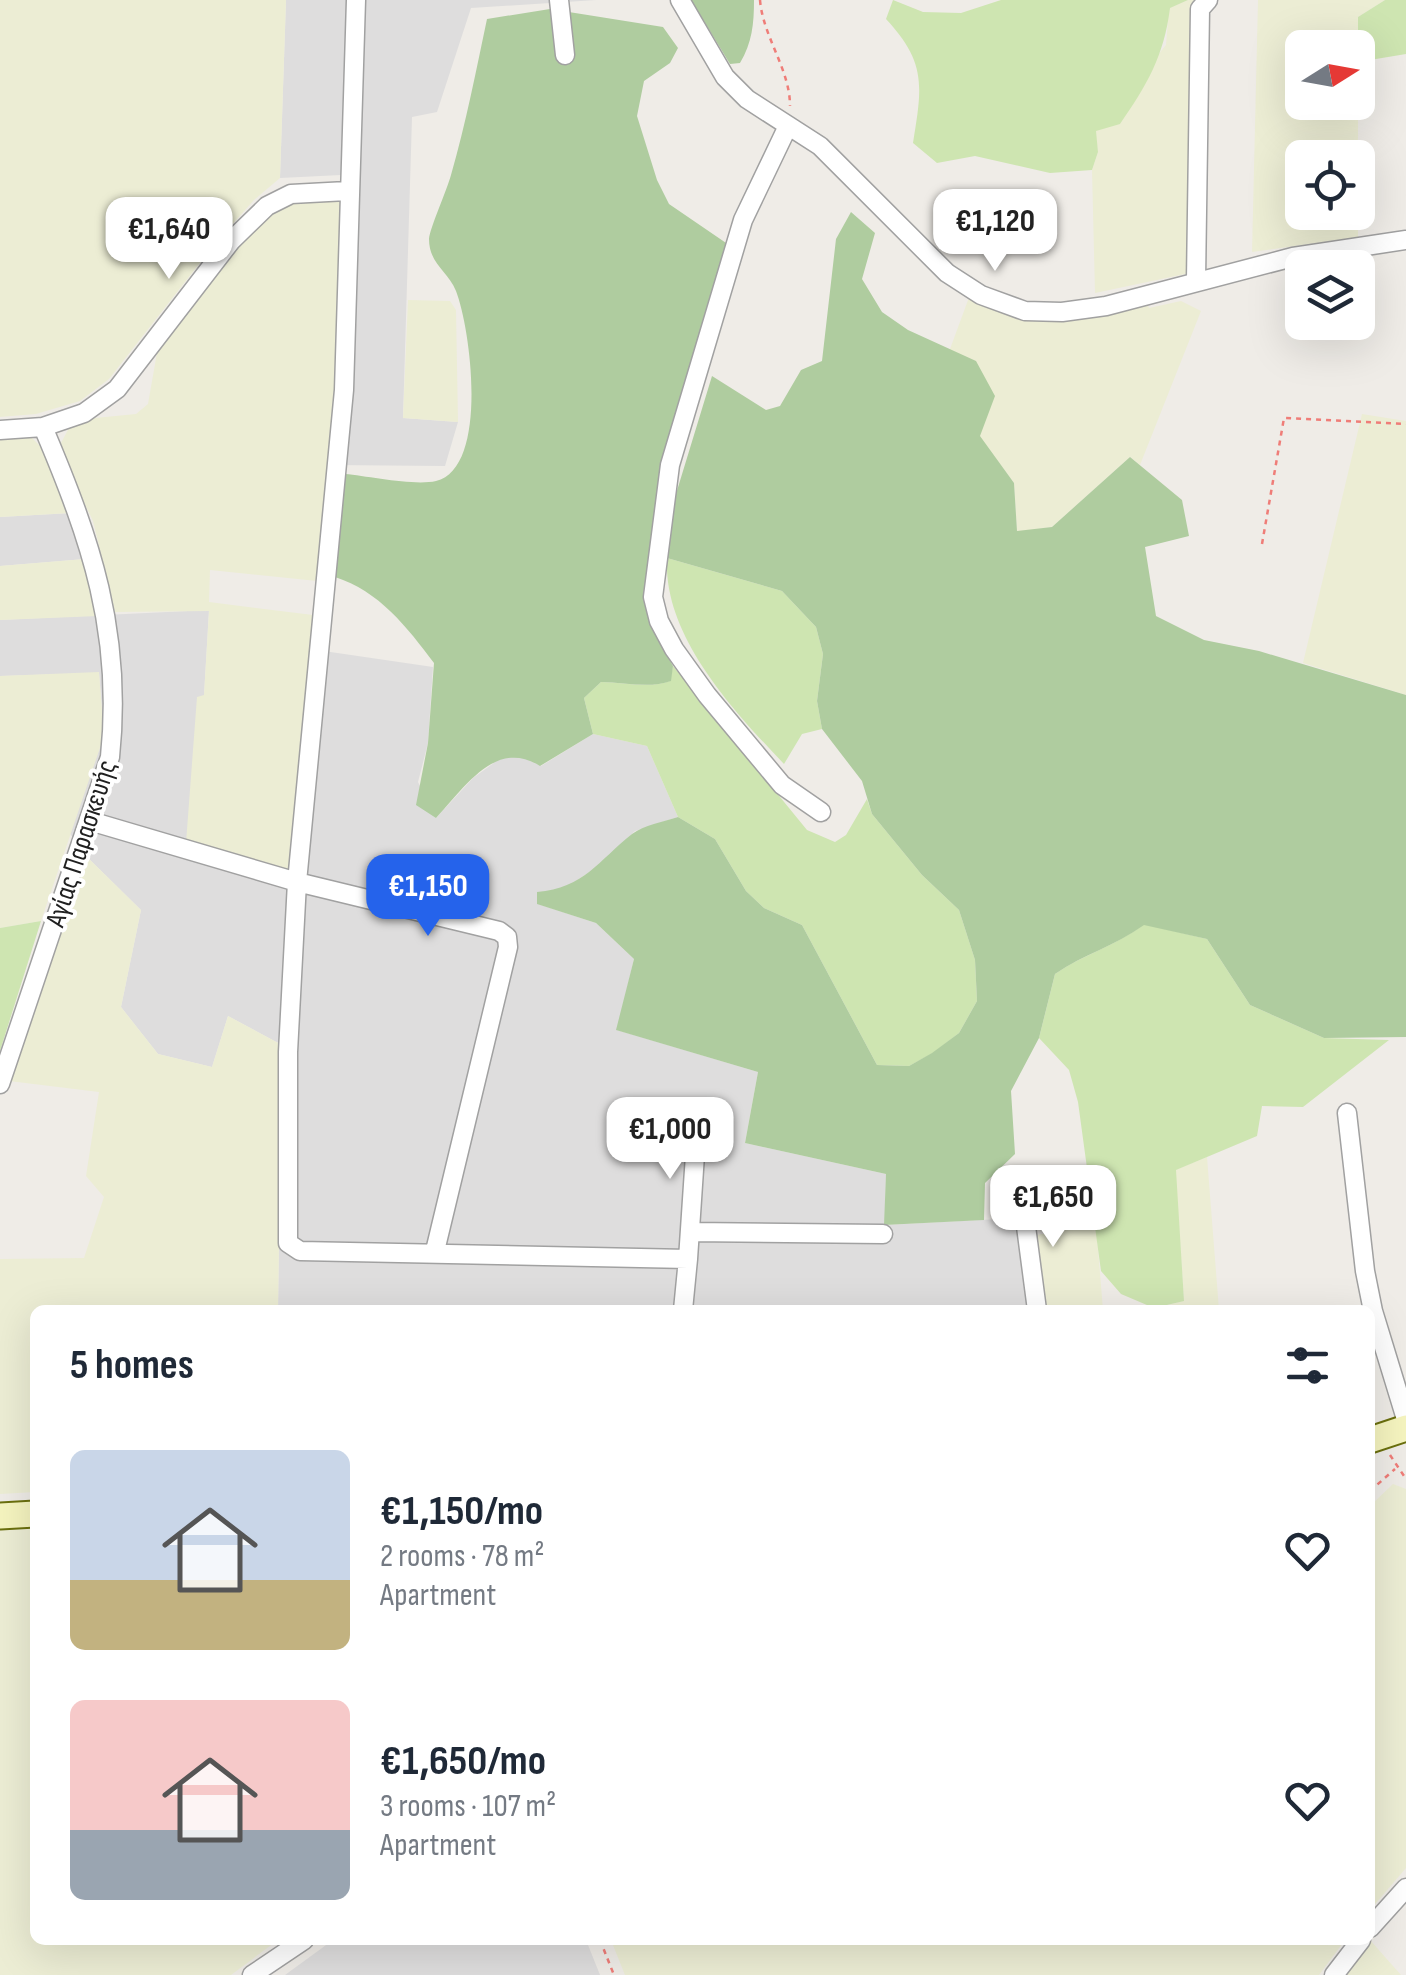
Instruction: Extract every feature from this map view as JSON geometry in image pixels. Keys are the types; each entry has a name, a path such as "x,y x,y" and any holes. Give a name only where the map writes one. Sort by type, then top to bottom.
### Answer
{"street":[{"path":"356,0 347,191 344,390 297,882 288,1052 288,1242 300,1250 688,1259"},
{"path":"559,0 565,55"},
{"path":"680,0 726,78 787,128 820,146 948,273 981,294 1025,310 1062,312 1106,306 1293,257 1406,240"},
{"path":"1196,280 1200,10 1208,0"},
{"path":"787,128 743,220 670,465 653,597 659,621 674,650 708,696 782,785 821,812"},
{"path":"0,430 43,427 84,413 117,389 231,240 266,206 291,194 347,191"},
{"name":"Αγίας Παρασκευής","path":"0,1084 110,757 115,709 110,641 91,548 43,427"},
{"path":"90,820 297,882 499,931 509,942 435,1251"},
{"path":"640,1113 686,1126 693,1132 683,1305"},
{"path":"1347,1113 1372,1305"},
{"path":"1022,1196 1036,1305"},
{"path":"690,1232 883,1234"},
{"path":"1375,1315 1406,1419"},
{"path":"1376,1438 1406,1428"},
{"path":"0,1516 30,1514"},
{"path":"1375,1922 1406,1888"},
{"path":"252,1975 297,1945"},
{"path":"1334,1975 1357,1945"}],"path":[{"path":"760,0 769,41 790,94 787,128"},
{"path":"1262,544 1284,418 1406,424"},
{"path":"1376,1438 1406,1479"},
{"path":"1375,1487 1396,1468"},
{"path":"602,1945 614,1975"}],"shaded area":[{"path":"286,0 596,0 471,8 437,112 412,117 403,418 458,422 445,466 330,465 338,388 341,175 280,178"},
{"path":"71,513 85,559 0,566 0,517"},
{"path":"209,610 204,696 291,868 310,649 433,667 428,743 418,782 436,818 473,778 502,757 523,755 541,766 593,734 647,746 678,817 635,831 597,867 562,890 537,893 538,904 596,923 634,959 617,1030 758,1072 745,1143 886,1174 885,1225 1020,1218 1032,1305 278,1305 282,1045 228,1016 212,1067 158,1054 121,1007 141,910 83,853 69,832 104,736 99,673 0,676 0,620"},
{"path":"326,1945 588,1945 600,1975 285,1975"}],"green space":[{"path":"0,0 286,0 280,178 254,200 214,245 109,379 80,401 36,414 0,417"},
{"path":"691,0 754,0 752,33 740,63 730,64"},
{"path":"893,0 923,12 961,13 1001,0 1188,0 1170,8 1153,69 1120,124 1096,131 1098,152 1092,170 1050,173 975,156 937,163 913,143 918,76 909,49 886,19"},
{"path":"1196,0 1190,273 1095,293 1095,131 1166,45 1169,8"},
{"path":"1258,0 1385,0 1358,17 1358,30 1285,30 1285,120 1358,120 1358,140 1285,140 1285,230 1358,230 1358,237 1252,252"},
{"path":"1385,0 1406,0 1406,54 1375,59 1375,30 1358,30 1358,17"},
{"path":"550,9 663,27 678,48 670,63 644,81 637,116 657,180 669,204 729,245 650,585 648,619 673,666 671,681 645,685 601,682 584,698 593,734 540,766 524,759 495,762 470,781 436,818 416,805 428,743 434,663 379,601 335,577 345,474 404,482 436,481 453,471 464,451 472,396 467,335 456,291 435,261 429,239 456,156 487,19"},
{"path":"341,196 338,388 317,581 210,570 209,602 313,615 291,868 287,870 186,843 197,697 204,695 209,611 115,612 93,521 61,456 61,443 70,426 85,419 136,414 148,404 158,347 233,246 271,209 293,198"},
{"path":"851,212 875,233 862,279 882,312 908,330 976,361 995,396 980,436 1014,483 1017,531 1052,527 1130,457 1182,500 1189,536 1145,547 1156,616 1204,640 1259,651 1406,695 1406,1037 1324,1038 1250,1005 1207,939 1144,925 1055,974 1039,1038 1011,1091 1015,1154 985,1183 984,1220 884,1225 886,1174 745,1143 758,1072 616,1030 634,959 596,923 537,904 537,892 579,879 637,831 678,817 715,839 746,891 764,908 802,925 877,1065 909,1066 932,1053 959,1033 977,1001 975,960 959,910 922,875 872,814 862,781 822,729 817,701 823,654 816,627 782,591 667,558 672,507 712,376 766,410 780,406 801,370 822,361 836,239"},
{"path":"971,292 1025,314 1146,299 1149,308 1181,301 1201,311 1140,465 1130,457 1052,527 1017,532 1014,483 979,436 950,349"},
{"path":"408,300 450,301 456,310 458,422 403,418"},
{"path":"1362,414 1406,421 1406,695 1303,663"},
{"path":"26,432 42,448 71,513 0,517 0,433"},
{"path":"667,558 782,591 816,627 823,654 817,701 822,729 802,734 784,764 724,696 689,643 676,616"},
{"path":"85,559 98,616 0,620 0,566"},
{"path":"673,666 807,830 835,842 846,835 867,799 872,814 922,875 959,910 975,960 977,1001 959,1033 933,1053 909,1066 877,1065 802,925 764,908 746,891 715,839 678,817 647,746 593,734 584,698 601,682 662,683 670,681"},
{"path":"99,672 104,736 41,921 0,928 0,676"},
{"path":"83,853 141,910 121,1007 158,1054 212,1067 228,1016 282,1045 278,1305 30,1305 30,1492 0,1494 0,1259 84,1258 104,1197 86,1176 99,1092 9,1081"},
{"path":"41,921 0,1051 0,928"},
{"path":"1144,924 1207,939 1250,1005 1324,1038 1389,1040 1303,1107 1262,1106 1257,1136 1176,1170 1184,1301 1167,1305 1147,1305 1121,1294 1101,1271 1078,1102 1069,1070 1039,1038 1055,974"},
{"path":"1207,1157 1219,1305 1169,1305 1184,1300 1175,1170"},
{"path":"1096,1224 1103,1305 1045,1305 1037,1235"},
{"path":"1393,1484 1406,1489 1406,1868 1375,1904 1375,1501"},
{"path":"30,1525 30,1945 271,1945 231,1975 0,1975 0,1526"},
{"path":"613,1945 1341,1945 1319,1975 625,1975"},
{"path":"1364,1945 1374,1945 1401,1975 1340,1975"}]}
